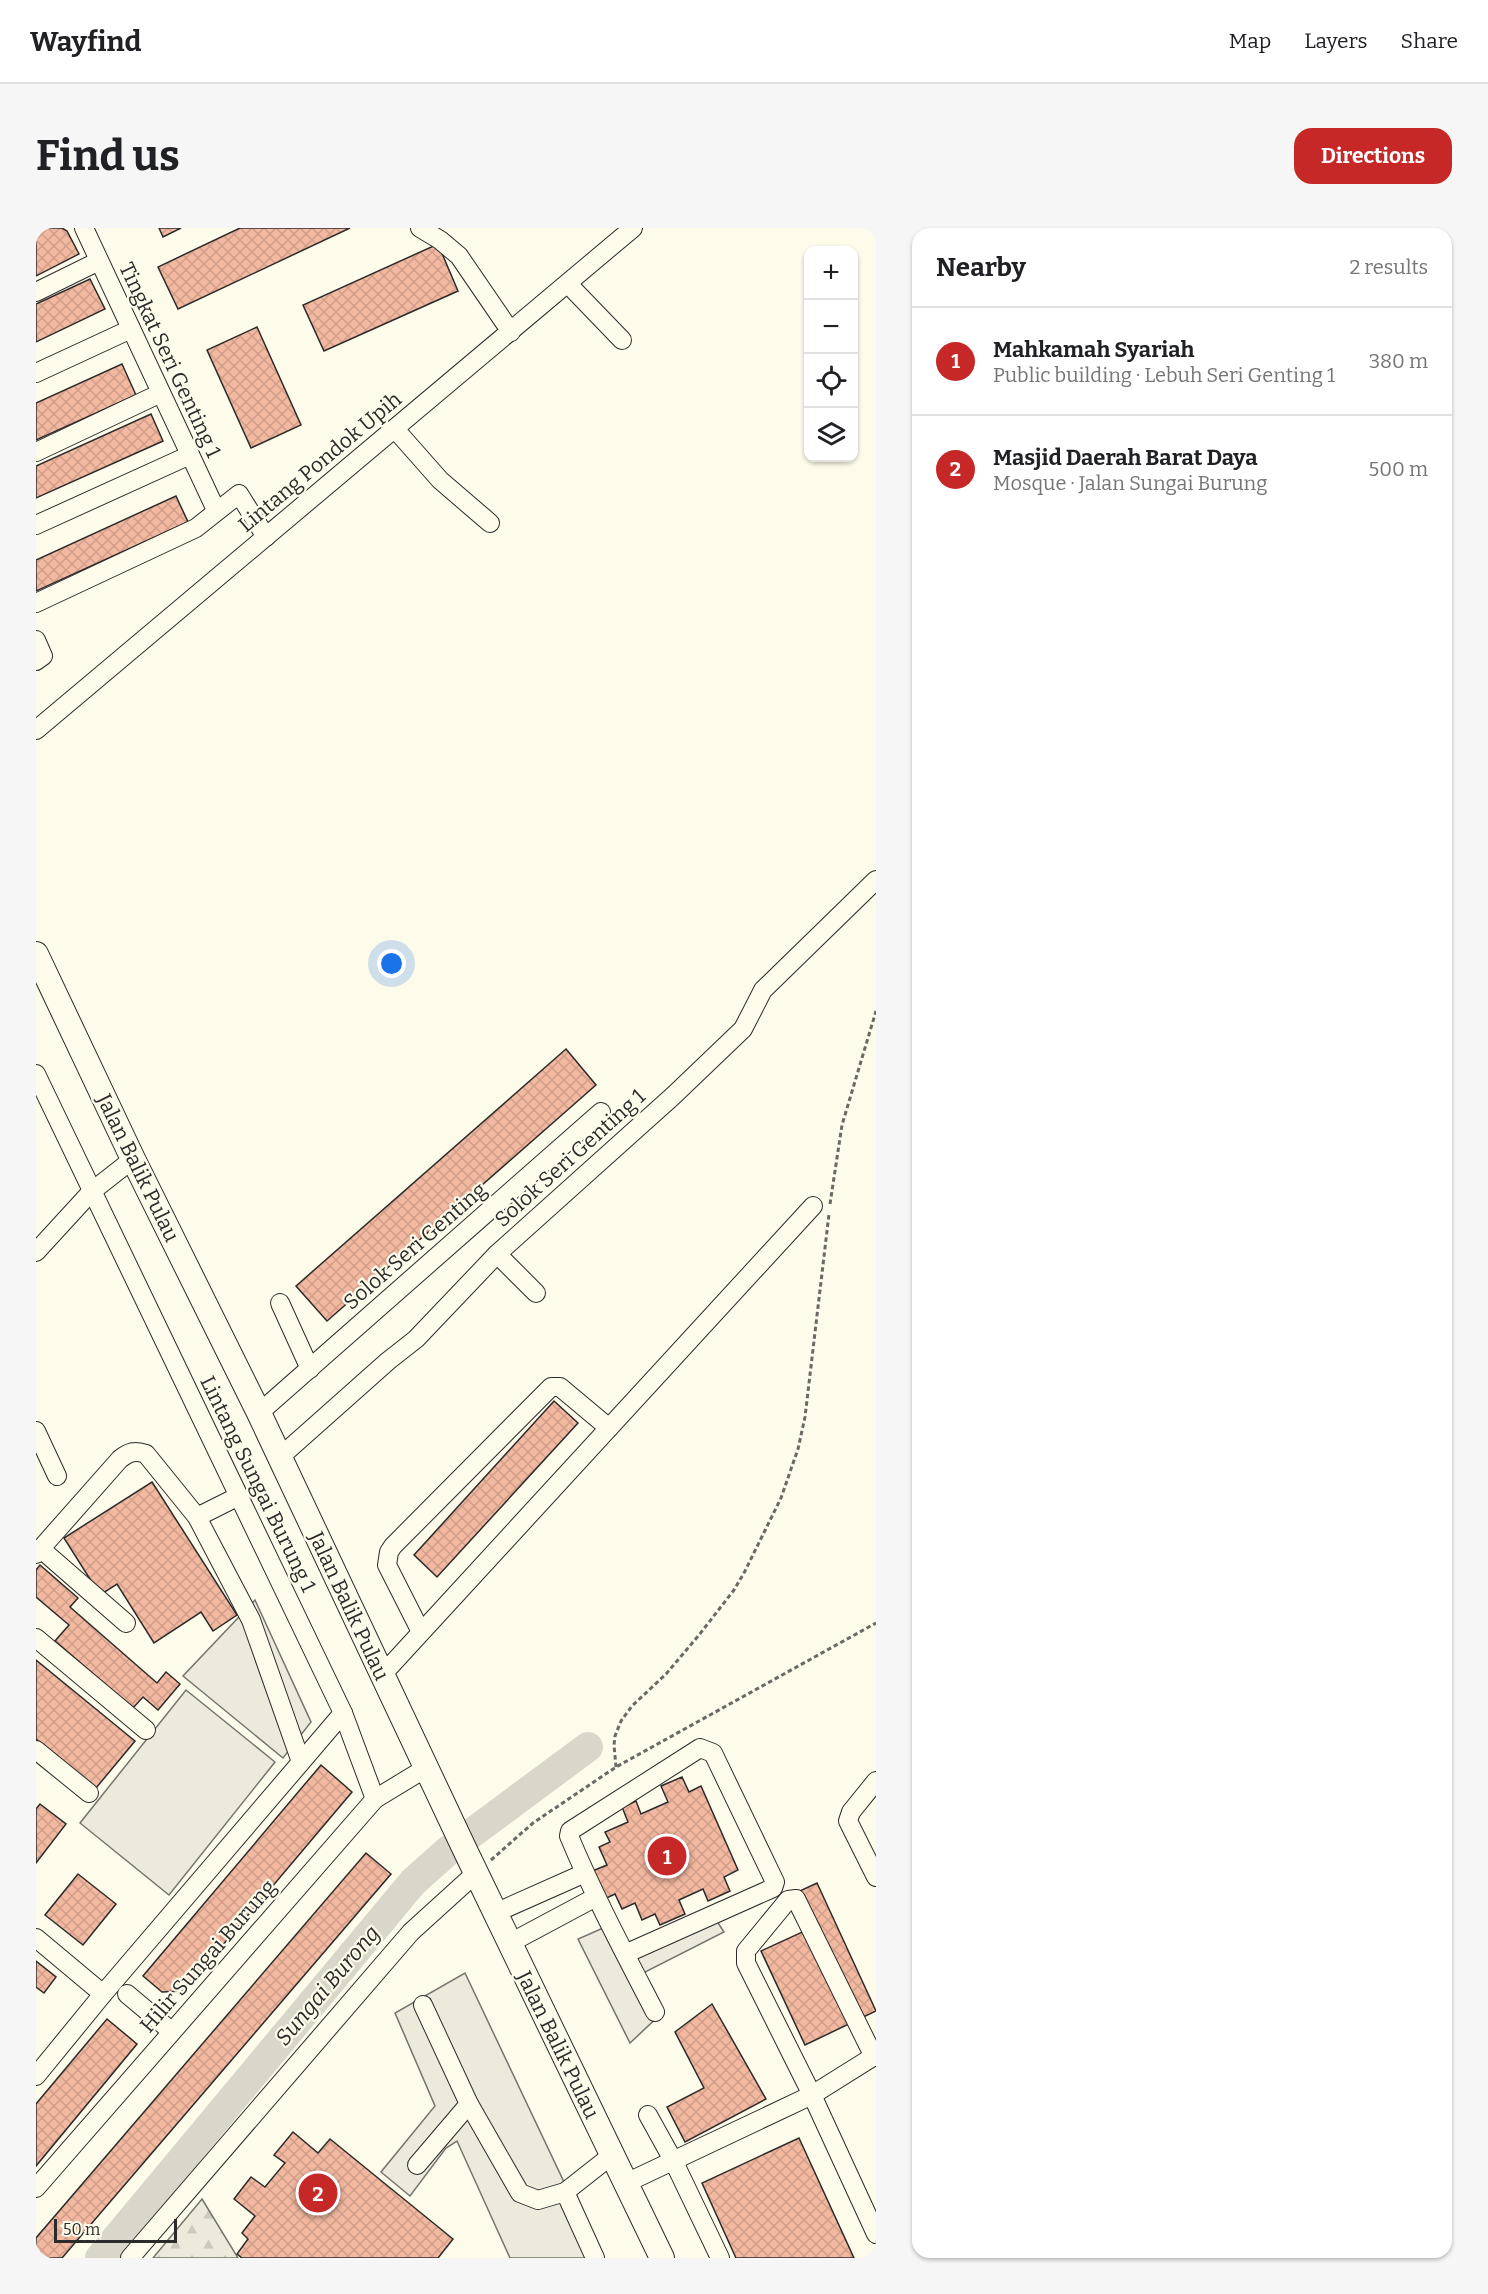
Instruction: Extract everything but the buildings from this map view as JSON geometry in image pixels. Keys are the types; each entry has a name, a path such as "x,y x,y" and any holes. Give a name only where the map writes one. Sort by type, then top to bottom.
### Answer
{"main road":[{"name":"Jalan Balik Pulau","path":"38,965 259,1413 495,1913 662,2258"}],"street":[{"name":"Tingkat Seri Genting 1","path":"84,228 216,510"},
{"path":"420,228 440,240 459,256 511,332"},
{"name":"Lintang Pondok Upih","path":"36,730 633,228"},
{"path":"36,292 99,261"},
{"path":"568,284 622,340"},
{"path":"36,373 131,329"},
{"path":"36,452 161,393"},
{"path":"395,429 440,480 490,524"},
{"path":"36,525 190,456"},
{"path":"36,603 196,528 238,494 266,537"},
{"name":"Solok Seri Genting 1","path":"280,1457 416,1339 497,1254 673,1096 743,1029 763,990 876,880"},
{"name":"Lintang Sungai Burung 1","path":"36,1074 343,1713 375,1799"},
{"name":"Solok Seri Genting","path":"259,1413 601,1112"},
{"path":"39,1243 91,1192 133,1159"},
{"path":"382,1675 813,1206"},
{"path":"497,1254 536,1293"},
{"path":"280,1303 310,1369"},
{"path":"421,1632 387,1565 389,1552 393,1546 551,1387 560,1386 609,1428"},
{"path":"36,1431 42,1460 57,1476"},
{"path":"126,1623 39,1551 120,1459 128,1452 137,1451 146,1454 197,1517 251,1620 301,1762"},
{"path":"197,1517 239,1496"},
{"path":"36,1638 146,1730"},
{"path":"36,2076 42,2055 103,1994 343,1713"},
{"path":"625,1954 770,1891 773,1887 775,1882 713,1753 700,1748 571,1828 569,1836 596,1897 625,1954 655,2012"},
{"path":"36,1750 89,1793"},
{"name":"Hilir Sungai Burung","path":"36,2188 375,1799 426,1768"},
{"path":"876,1781 848,1816 849,1826 876,1877"},
{"path":"130,2258 411,1932 476,1873"},
{"path":"495,1913 585,1873"},
{"path":"510,1943 596,1897"},
{"path":"626,2183 812,2095 875,2056 796,1899 788,1900 746,1951 746,1963 812,2095 876,2234"},
{"path":"36,1938 103,1994"},
{"path":"127,1994 171,2031"},
{"path":"423,2005 469,2104 520,2193 538,2200 565,2192 612,2156"},
{"path":"417,2165 469,2104"},
{"path":"648,2115 674,2162 720,2258"},
{"path":"565,2192 591,2257"}],"path":[{"path":"616,1767 614,1745 621,1721 632,1706 666,1674 734,1590 781,1498 798,1449 805,1417 817,1305 838,1150 851,1091 876,1011"},
{"path":"476,1873 533,1823 616,1767 876,1623"}],"green space":[{"path":"186,1690 275,1762 169,1895 80,1823"},
{"path":"202,2199 238,2258 153,2258"}],"shaded area":[{"path":"255,1600 311,1722 283,1758 183,1676"},
{"path":"709,1909 724,1932 643,1973 664,2011 630,2043 578,1939 603,1928 616,1953"},
{"path":"465,1973 600,2258 510,2258 457,2141 446,2148 410,2196 381,2172 435,2106 395,2013"}],"waterway":[{"name":"Sungai Burong","path":"100,2258 413,1882 449,1850 588,1747"}],"place":[{"name":"Mahkamah Syariah","path":"667,1856"},
{"name":"Masjid Daerah Barat Daya","path":"318,2193"}]}
